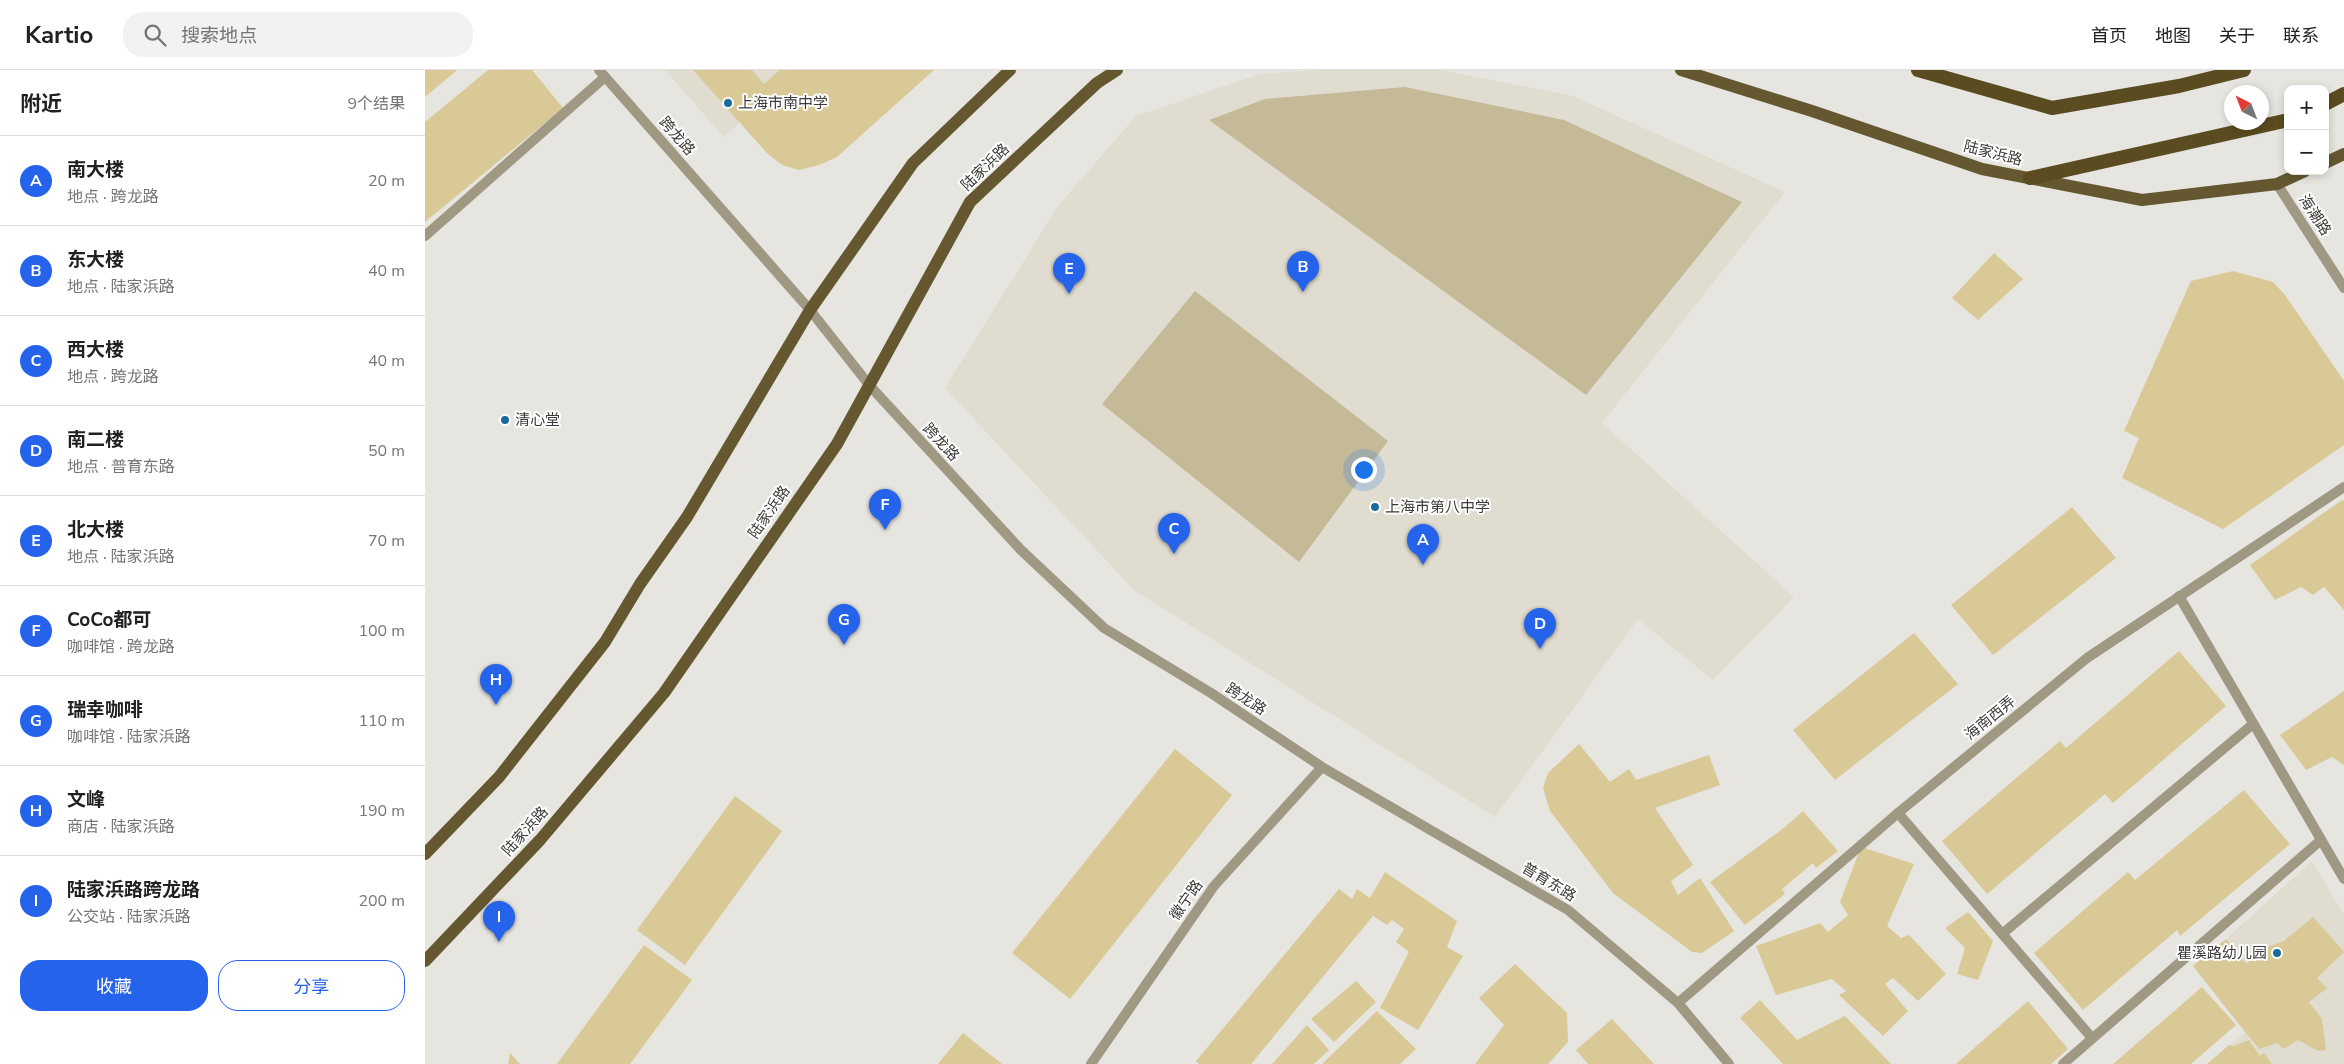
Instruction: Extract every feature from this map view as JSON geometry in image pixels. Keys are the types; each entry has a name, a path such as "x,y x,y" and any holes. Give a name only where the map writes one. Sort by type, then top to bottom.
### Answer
{"highway":[{"path":"1918,70 2052,108 2179,86 2244,70"},
{"path":"2329,102 2344,94"},
{"path":"2030,178 2284,121"}],"main road":[{"path":"425,854 499,777 605,642 640,584 687,517 810,310 913,163 1010,70"},
{"name":"陆家浜路","path":"425,961 540,840 664,692 837,444 970,202 1097,83 1117,70"},
{"name":"陆家浜路","path":"1681,70 1812,111 1982,169 2142,200 2277,184 2296,175"},
{"path":"2329,160 2344,154"}],"street":[{"name":"跨龙路","path":"602,73 810,310 870,386 1021,550 1104,628 1211,693 1322,767"},
{"path":"425,236 602,73"},
{"name":"海潮路","path":"2277,184 2344,288"},
{"name":"海南西弄","path":"1679,1003 1897,813 2087,658 2344,487"},
{"path":"2179,596 2344,879"},
{"path":"2002,934 2253,724"},
{"name":"普育东路","path":"1322,767 1569,910 1679,1003 1729,1064"},
{"name":"徽宁路","path":"1091,1064 1214,886 1322,767"},
{"path":"1897,813 2092,1038"},
{"path":"2063,1064 2321,840"}],"shaded area":[{"name":"上海市南中学","path":"665,70 797,70 724,137"},
{"name":"上海市第八中学","path":"1318,70 1441,70 1573,96 1785,192 1602,423 1794,597 1713,680 1638,619 1495,817 1134,590 945,388 1058,206 1136,116 1260,74"},
{"path":"1405,87 1564,120 1742,202 1586,395 1209,120 1265,99"},
{"path":"1195,291 1388,441 1299,562 1102,404"},
{"name":"瞿溪路幼儿园","path":"2312,861 2344,915 2344,1064 2207,1064 2245,1033 2193,966 2226,939"}],"building":[{"path":"425,70 457,70 425,97"},
{"path":"488,70 532,70 563,108 425,222 425,122"},
{"path":"693,70 752,70 764,84 780,70 934,70 837,157 819,165 799,170 782,165 767,153"},
{"path":"1994,253 2023,279 1978,320 1952,298"},
{"path":"2233,271 2273,282 2285,295 2344,381 2344,445 2223,529 2122,478 2139,438 2124,431 2191,281"},
{"path":"2342,500 2344,501 2344,610 2324,587 2313,595 2301,587 2275,600 2250,565"},
{"path":"2072,507 2116,558 1993,655 1951,605"},
{"path":"1914,633 1958,684 1835,780 1793,730"},
{"path":"2179,651 2226,706 2113,803 2105,794 1987,894 1942,841 2060,741 2066,748"},
{"path":"2344,691 2344,765 2332,757 2306,770 2280,735"},
{"path":"1579,744 1610,782 1629,769 1636,780 1709,755 1720,785 1655,808 1693,865 1671,881 1678,895 1700,878 1734,931 1702,953 1692,952 1613,893 1550,811 1543,788 1548,773"},
{"path":"1175,749 1232,795 1070,999 1012,953"},
{"path":"2244,790 2290,844 2180,936 2177,930 2083,1010 2034,953 2128,872 2135,880"},
{"path":"735,796 782,831 685,965 637,930"},
{"path":"1803,811 1838,851 1816,868 1813,863 1782,889 1785,894 1745,925 1710,882 1785,827"},
{"path":"1861,847 1914,864 1887,926 1901,938 1909,935 1946,974 1918,1001 1893,978 1885,984 1908,1011 1883,1036 1839,995 1846,991 1832,979 1776,995 1756,946 1820,923 1828,932 1848,915 1840,902"},
{"path":"1385,872 1457,921 1447,947 1463,956 1418,1030 1380,1008 1409,952 1396,942 1404,929 1392,920 1387,925 1373,916 1251,1064 1199,1064 1196,1061 1339,889 1352,899 1357,889 1370,898"},
{"path":"1968,912 1993,941 1978,980 1957,974 1965,948 1945,928"},
{"path":"2313,917 2344,952 2317,978 2327,988 2309,1002 2322,1019 2326,1050 2318,1051 2298,1040 2283,1049 2277,1043 2259,1049 2193,966 2226,939 2246,964 2260,950 2284,941"},
{"path":"644,945 692,980 630,1064 557,1064"},
{"path":"1515,964 1567,1013 1568,1042 1548,1064 1475,1064 1504,1025 1479,998"},
{"path":"1356,981 1376,1002 1334,1042 1311,1019"},
{"path":"2202,987 2236,1025 2191,1064 2113,1064"},
{"path":"1760,1000 1797,1040 1845,1016 1891,1064 1783,1064 1740,1018"},
{"path":"2028,1001 2068,1049 2051,1064 1956,1064"},
{"path":"1377,1011 1416,1049 1400,1064 1322,1064"},
{"path":"1612,1019 1654,1064 1588,1064 1576,1050"},
{"path":"1307,1025 1329,1050 1314,1064 1272,1064"},
{"path":"963,1033 1002,1064 938,1064"},
{"path":"2249,1040 2260,1056 2264,1053 2272,1064 2207,1064 2229,1045 2234,1046"},
{"path":"510,1053 520,1064 508,1064"}],"place":[{"name":"上海市南中学","path":"728,103"},
{"name":"东大楼","path":"1303,292"},
{"name":"北大楼","path":"1069,294"},
{"name":"清心堂","path":"505,420"},
{"name":"上海市第八中学","path":"1375,507"},
{"name":"CoCo都可","path":"885,530"},
{"name":"西大楼","path":"1174,554"},
{"name":"南大楼","path":"1423,565"},
{"name":"瑞幸咖啡","path":"844,645"},
{"name":"南二楼","path":"1540,649"},
{"name":"文峰","path":"496,705"},
{"name":"陆家浜路跨龙路","path":"499,942"},
{"name":"瞿溪路幼儿园","path":"2277,953"}]}
